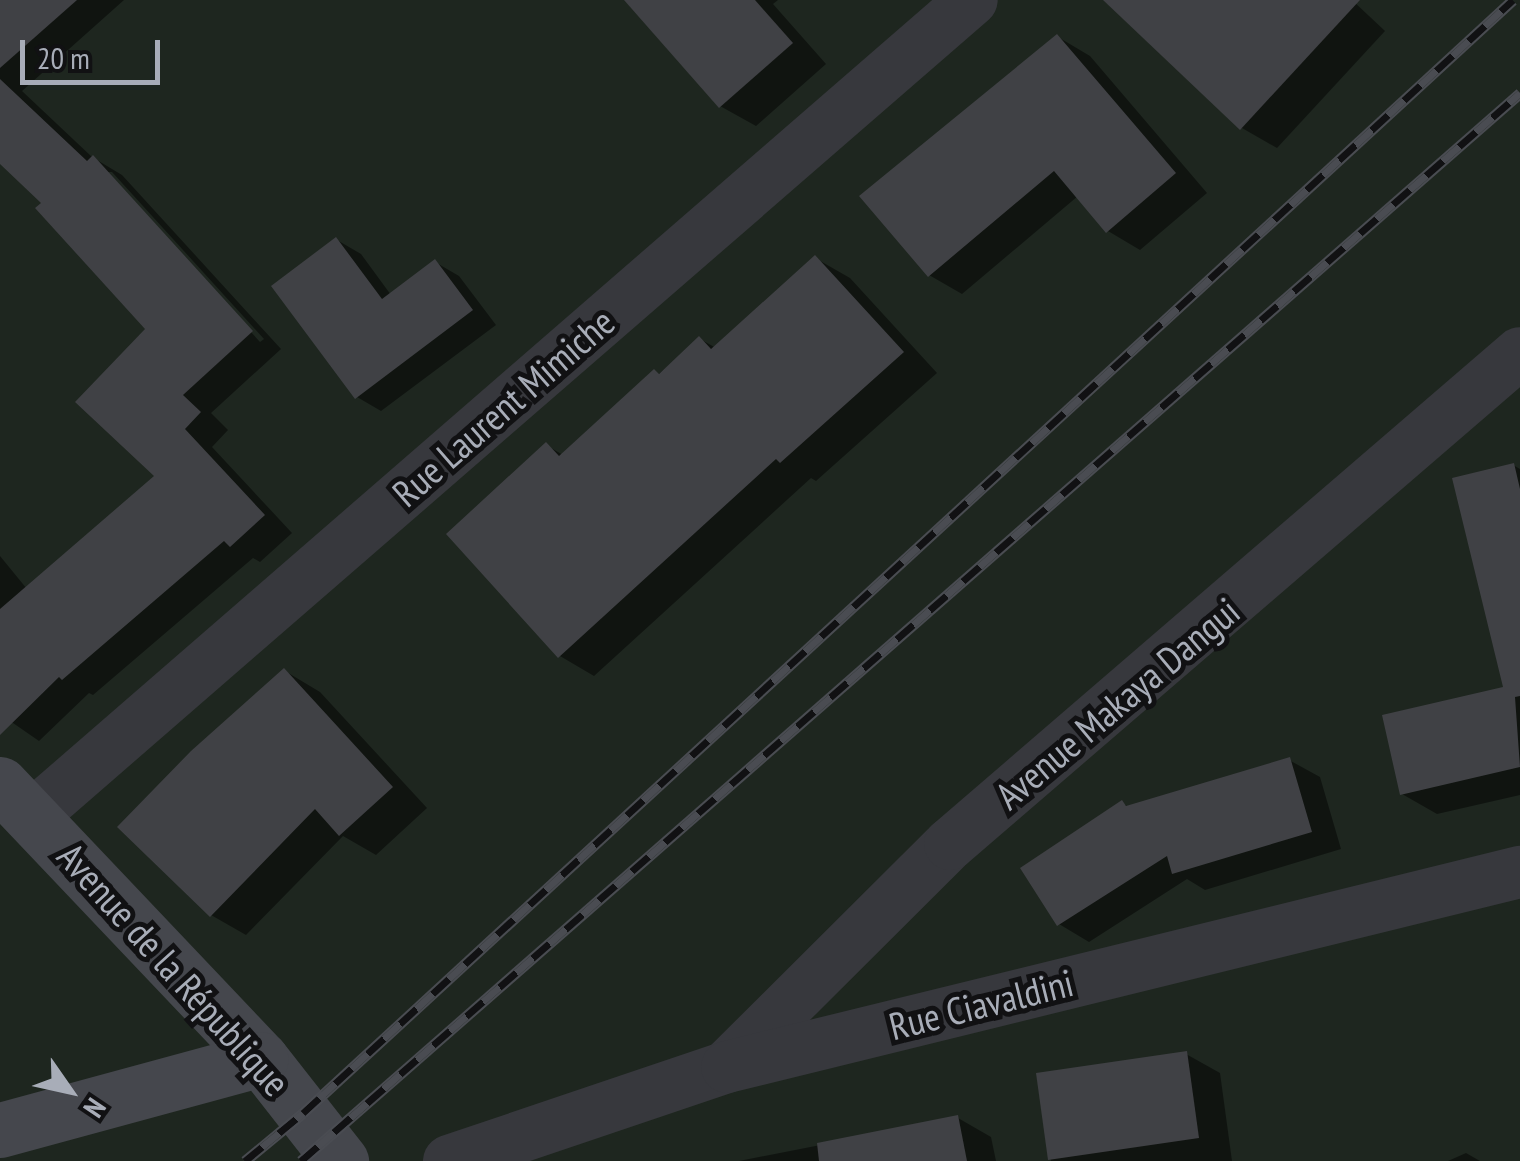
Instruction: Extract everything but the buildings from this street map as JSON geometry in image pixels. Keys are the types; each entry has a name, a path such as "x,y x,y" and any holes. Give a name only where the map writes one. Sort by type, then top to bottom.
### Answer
{"main road":[{"name":"Avenue de la République","path":"17,799 261,1058 341,1161"},
{"path":"0,1130 261,1058"}],"street":[{"name":"Rue Laurent Mimiche","path":"17,799 972,0"},
{"name":"Avenue Makaya Dangui","path":"727,1066 950,844 1520,353"},
{"name":"Rue Ciavaldini","path":"449,1161 727,1066 1520,872"}],"shaded area":[{"path":"0,0 1520,0 1520,1161 0,1161"}],"railway":[{"path":"245,1161 303,1113 1513,0"},
{"path":"301,1161 1520,93"}]}
